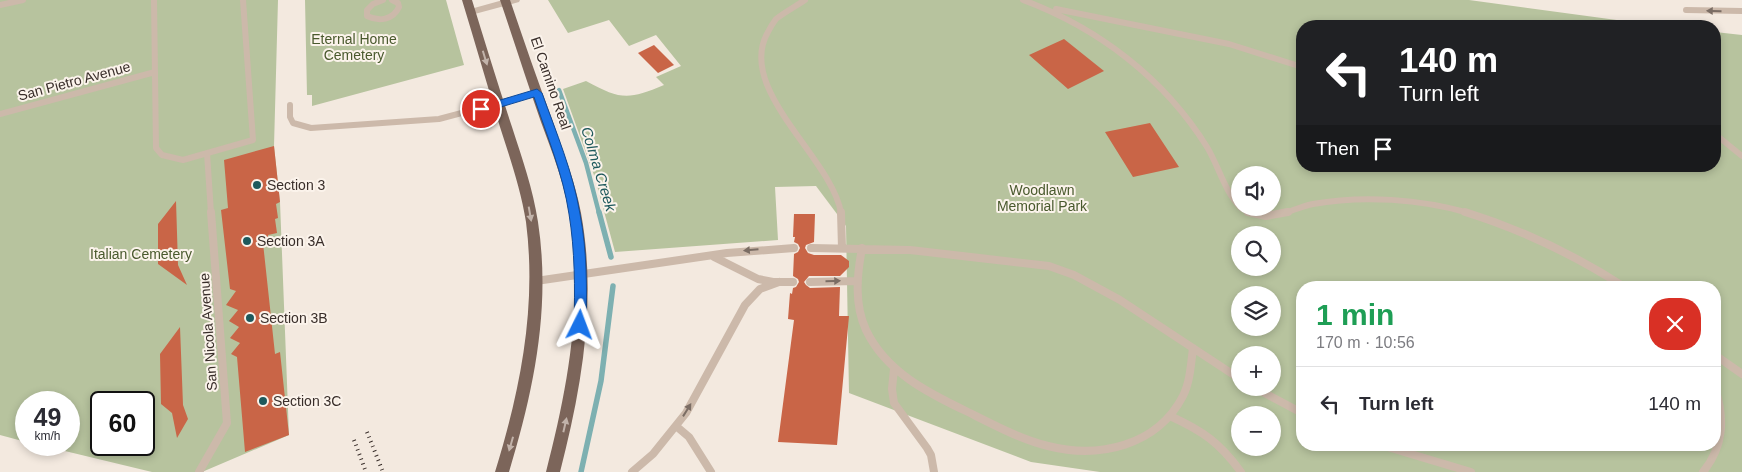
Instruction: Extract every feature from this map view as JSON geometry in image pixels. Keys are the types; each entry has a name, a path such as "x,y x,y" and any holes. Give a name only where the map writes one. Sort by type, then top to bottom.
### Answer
{"main road":[{"name":"El Camino Real","path":"509,1 537,93 570,190 576,220 581,274 580,325 574,382 553,472"},
{"path":"469,6 529,206 534,237 535,322 519,413 502,472"}],"street":[{"path":"469,6 509,1"}],"lane":[{"path":"0,5 23,0"},
{"path":"154,0 156,148 162,155 183,160 253,140 243,0"},
{"path":"383,0 368,8 367,16 381,19 394,15 400,7 398,3 392,0"},
{"path":"805,0 780,15 769,28 762,44 761,62 766,84 776,104 823,169 837,196 842,248"},
{"path":"1023,0 1060,14 1088,30 1126,58 1150,79 1174,104 1196,132 1213,158 1231,194"},
{"path":"1031,3 1103,20 1229,44 1296,65"},
{"path":"1686,10 1742,11"},
{"name":"San Pietro Avenue","path":"0,114 155,72"},
{"path":"290,105 292,123 300,127 311,128 423,121 455,116 537,93"},
{"path":"1721,139 1742,156"},
{"name":"San Nicola Avenue","path":"199,472 227,423 207,153"},
{"path":"1281,212 1326,202 1356,200 1393,200 1436,206 1478,216 1530,235 1584,261 1615,281"},
{"path":"536,281 708,256 794,248"},
{"path":"811,248 862,248 955,254 1049,266 1074,275 1098,287 1144,314 1231,373"},
{"path":"862,248 857,281 859,306 866,330 882,355 894,369 921,388 977,418 1022,437 1060,449 1094,451 1123,446 1150,434 1170,416 1183,396 1187,385 1193,348"},
{"path":"708,256 729,262 754,278 793,282"},
{"path":"810,282 857,281"},
{"path":"632,472 653,454 676,426 694,399 745,305 760,289 779,282"},
{"path":"1721,359 1742,374"},
{"path":"894,369 892,389 894,403 931,455 934,472"},
{"path":"1270,396 1296,410"},
{"path":"1170,416 1202,431 1216,440 1241,472"},
{"path":"1721,419 1721,438"},
{"path":"676,426 689,437 711,472"},
{"path":"1401,451 1471,472"},
{"path":"1703,472 1717,451"}],"green space":[{"name":"Italian Cemetery","path":"0,0 278,0 274,146 280,202 289,435 202,472 152,472 80,455 80,391 15,391 15,439 0,435"},
{"name":"Eternal Home Cemetery","path":"305,0 446,0 464,65 312,106 312,95 307,95"},
{"name":"Woodlawn Memorial Park","path":"548,0 1469,0 1617,20 1296,20 1296,172 1721,172 1721,33 1742,35 1742,472 1100,472 1031,462 849,393 846,226 816,186 775,187 778,240 615,252 595,178 563,89 586,81 617,95 633,95 664,85 656,77 681,66 656,35 629,46 609,20 568,33"}],"building":[{"path":"1064,39 1104,71 1068,89 1029,55"},
{"path":"654,45 674,65 658,73 638,53"},
{"path":"1150,123 1179,167 1133,177 1105,132"},
{"path":"274,146 280,202 276,204 278,218 275,219 277,233 268,235 269,241 263,243 275,354 280,352 289,435 245,452 237,357 231,354 240,343 230,338 239,327 229,321 238,310 226,305 236,291 230,289 221,210 228,208 224,160"},
{"path":"176,201 178,265 187,285 158,264 158,224"},
{"path":"794,214 815,214 814,242 806,245 805,248 808,253 814,255 841,255 849,261 849,267 840,276 809,276 804,282 810,288 840,287 839,316 849,316 837,445 778,442 794,320 788,319 790,293 792,294 793,288 799,282 793,276 794,254 800,248 794,242 795,237 793,237"},
{"path":"180,327 183,405 188,419 177,438 172,413 161,404 160,354"}],"waterway":[{"name":"Colma Creek","path":"559,90 586,163 599,213"},
{"name":"Colma Creek","path":"599,212 611,257"},
{"name":"Colma Creek","path":"581,472 601,381 613,286"}],"railway":[{"path":"367,432 383,472"},
{"path":"354,440 366,472"}],"place":[{"name":"Section 3","path":"257,185"},
{"name":"Section 3A","path":"247,241"},
{"name":"Section 3B","path":"250,318"},
{"name":"Section 3C","path":"263,401"}],"route":[{"path":"481,109 537,93 558,151 575,214 581,274 580,325"}]}
